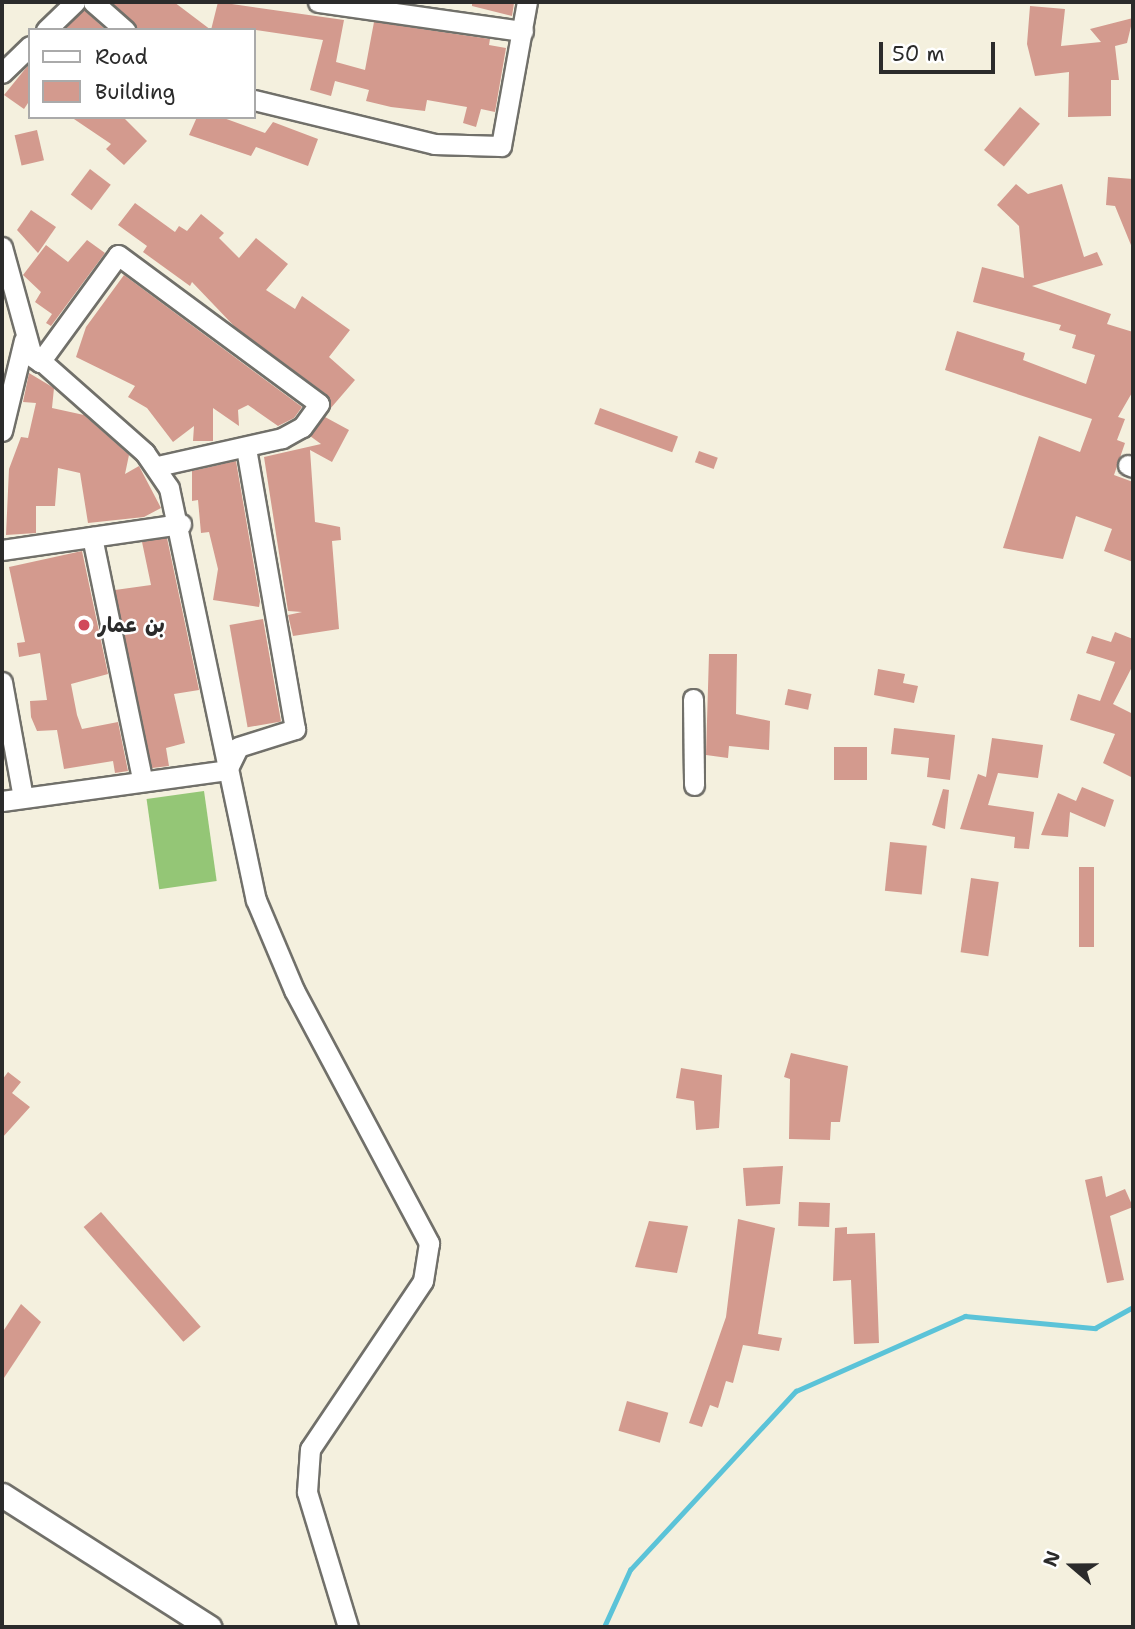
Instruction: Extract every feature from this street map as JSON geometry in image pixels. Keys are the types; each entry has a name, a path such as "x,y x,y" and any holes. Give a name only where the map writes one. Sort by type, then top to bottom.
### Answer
{"street":[{"path":"48,28 75,2"},
{"path":"93,2 123,28"},
{"path":"318,2 523,31"},
{"path":"256,100 434,144 501,146 527,2"},
{"path":"2,73 28,48"},
{"path":"2,247 24,342 40,362 158,466 181,524 227,769 256,900 294,990 429,1243 423,1281 310,1449 307,1492 348,1627"},
{"path":"40,362 118,255 319,404 302,427 246,447 158,466"},
{"path":"2,431 24,342"},
{"path":"227,769 238,747 295,729 246,447"},
{"path":"2,550 181,524"},
{"path":"92,537 142,778"},
{"path":"2,681 23,797"},
{"path":"693,699 694,785"},
{"path":"2,801 142,778 227,769"},
{"path":"2,1494 209,1627"}],"green space":[{"path":"204,791 217,881 159,889 147,799"}],"building":[{"path":"111,2 174,2 208,28 135,28"},
{"path":"218,2 344,20 336,62 365,70 374,22 490,39 489,45 506,48 495,112 481,109 476,127 463,123 467,107 427,100 425,111 391,107 366,101 369,90 335,81 331,96 310,90 323,40 256,28 212,28"},
{"path":"472,2 514,3 512,16 472,6"},
{"path":"1030,6 1065,9 1061,46 1101,42 1090,29 1133,18 1127,43 1115,46 1119,80 1111,80 1111,116 1068,117 1069,72 1035,76 1027,44"},
{"path":"84,10 104,28 66,28"},
{"path":"28,65 28,103 24,109 4,95"},
{"path":"1020,107 1040,124 1004,167 984,150"},
{"path":"74,119 125,119 147,141 124,165 106,149 111,144"},
{"path":"196,119 226,119 265,133 273,122 318,139 308,166 256,147 251,156 189,135"},
{"path":"37,130 44,160 22,165 15,135"},
{"path":"90,169 111,185 92,210 71,195"},
{"path":"1108,177 1133,179 1133,250 1115,206 1106,205"},
{"path":"1016,184 1028,194 1062,184 1084,257 1097,252 1103,265 1032,286 1111,314 1107,324 1133,332 1133,391 1118,417 1125,419 1117,440 1125,443 1114,475 1133,482 1133,562 1104,551 1112,529 1076,516 1063,559 1003,548 1039,436 1080,452 1092,419 945,370 957,331 1025,353 1023,360 1086,384 1095,355 1072,348 1076,335 1059,330 1061,325 973,302 982,267 1024,278 1019,226 997,205"},
{"path":"135,203 175,232 179,226 187,231 201,214 224,233 219,238 239,258 256,238 288,264 266,290 295,309 302,296 350,330 329,357 355,380 330,409 326,394 235,327 192,282 190,286 143,252 147,246 118,225"},
{"path":"31,210 56,227 38,253 17,230"},
{"path":"87,240 105,253 51,326 46,323 52,314 35,302 41,292 23,275 46,245 68,262"},
{"path":"124,275 302,407 294,418 278,426 248,405 238,410 239,426 213,408 213,441 193,441 194,426 173,442 147,408 128,397 135,386 76,357 86,327"},
{"path":"29,373 54,388 52,408 84,415 129,455 125,474 139,466 161,508 144,517 88,523 80,473 58,468 55,506 36,506 36,533 6,535 9,469 21,437 28,438 36,403 23,402"},
{"path":"600,408 678,436 672,452 594,424"},
{"path":"325,417 349,430 332,462 310,450 315,522 340,527 341,540 332,541 339,629 293,636 288,615 302,612 288,611 264,457 321,444 310,436"},
{"path":"699,451 718,458 714,469 695,462"},
{"path":"236,461 259,607 213,600 218,569 209,532 201,533 198,500 192,501 192,471"},
{"path":"167,538 199,690 174,694 185,743 166,748 169,766 152,768 115,590 151,585 142,542"},
{"path":"82,551 108,674 71,684 77,715 82,729 118,722 128,771 115,773 113,761 64,769 57,730 37,731 31,717 30,701 47,700 40,653 19,657 17,643 25,642 9,567"},
{"path":"263,619 281,721 248,727 230,625"},
{"path":"1115,632 1133,639 1133,665 1113,704 1133,714 1133,778 1103,763 1115,734 1070,720 1078,694 1100,701 1115,662 1086,653 1092,636 1111,642"},
{"path":"709,654 737,654 736,714 770,721 769,750 729,746 728,758 706,755"},
{"path":"878,669 905,674 903,683 918,686 914,703 874,695"},
{"path":"788,689 811,694 808,710 785,705"},
{"path":"894,728 955,735 950,780 927,777 929,758 891,754"},
{"path":"992,738 1043,745 1038,778 998,773 988,805 1034,812 1029,849 1014,848 1015,837 960,829 978,774 986,777"},
{"path":"834,747 867,747 867,780 834,780"},
{"path":"1082,787 1114,800 1105,827 1070,812 1068,837 1041,835 1058,793 1076,801"},
{"path":"943,789 949,790 945,829 932,825"},
{"path":"890,842 927,846 922,895 885,891"},
{"path":"1079,867 1094,867 1094,947 1079,947"},
{"path":"971,878 999,882 988,956 961,952"},
{"path":"791,1053 848,1066 840,1122 831,1122 830,1140 789,1139 790,1079 784,1077"},
{"path":"681,1068 722,1075 719,1128 696,1130 694,1101 676,1098"},
{"path":"8,1072 21,1082 12,1093 30,1107 2,1138 2,1080"},
{"path":"783,1166 780,1204 746,1206 743,1168"},
{"path":"1102,1176 1106,1197 1125,1189 1133,1207 1110,1216 1124,1280 1107,1283 1085,1180"},
{"path":"799,1202 830,1203 829,1227 798,1226"},
{"path":"101,1212 201,1327 183,1342 84,1227"},
{"path":"738,1219 775,1228 758,1334 782,1338 779,1351 743,1345 733,1383 726,1381 718,1408 710,1405 702,1427 689,1423 726,1317"},
{"path":"649,1221 688,1226 677,1273 635,1267"},
{"path":"847,1227 847,1234 875,1233 879,1343 854,1344 851,1280 833,1281 835,1228"},
{"path":"21,1304 41,1322 2,1381 2,1333"},
{"path":"627,1401 668,1413 660,1443 618,1431"}],"waterway":[{"path":"604,1627 630,1570 796,1391 965,1316 1095,1328 1133,1307"}],"place":[{"name":"بن عمار","path":"84,625"}]}
